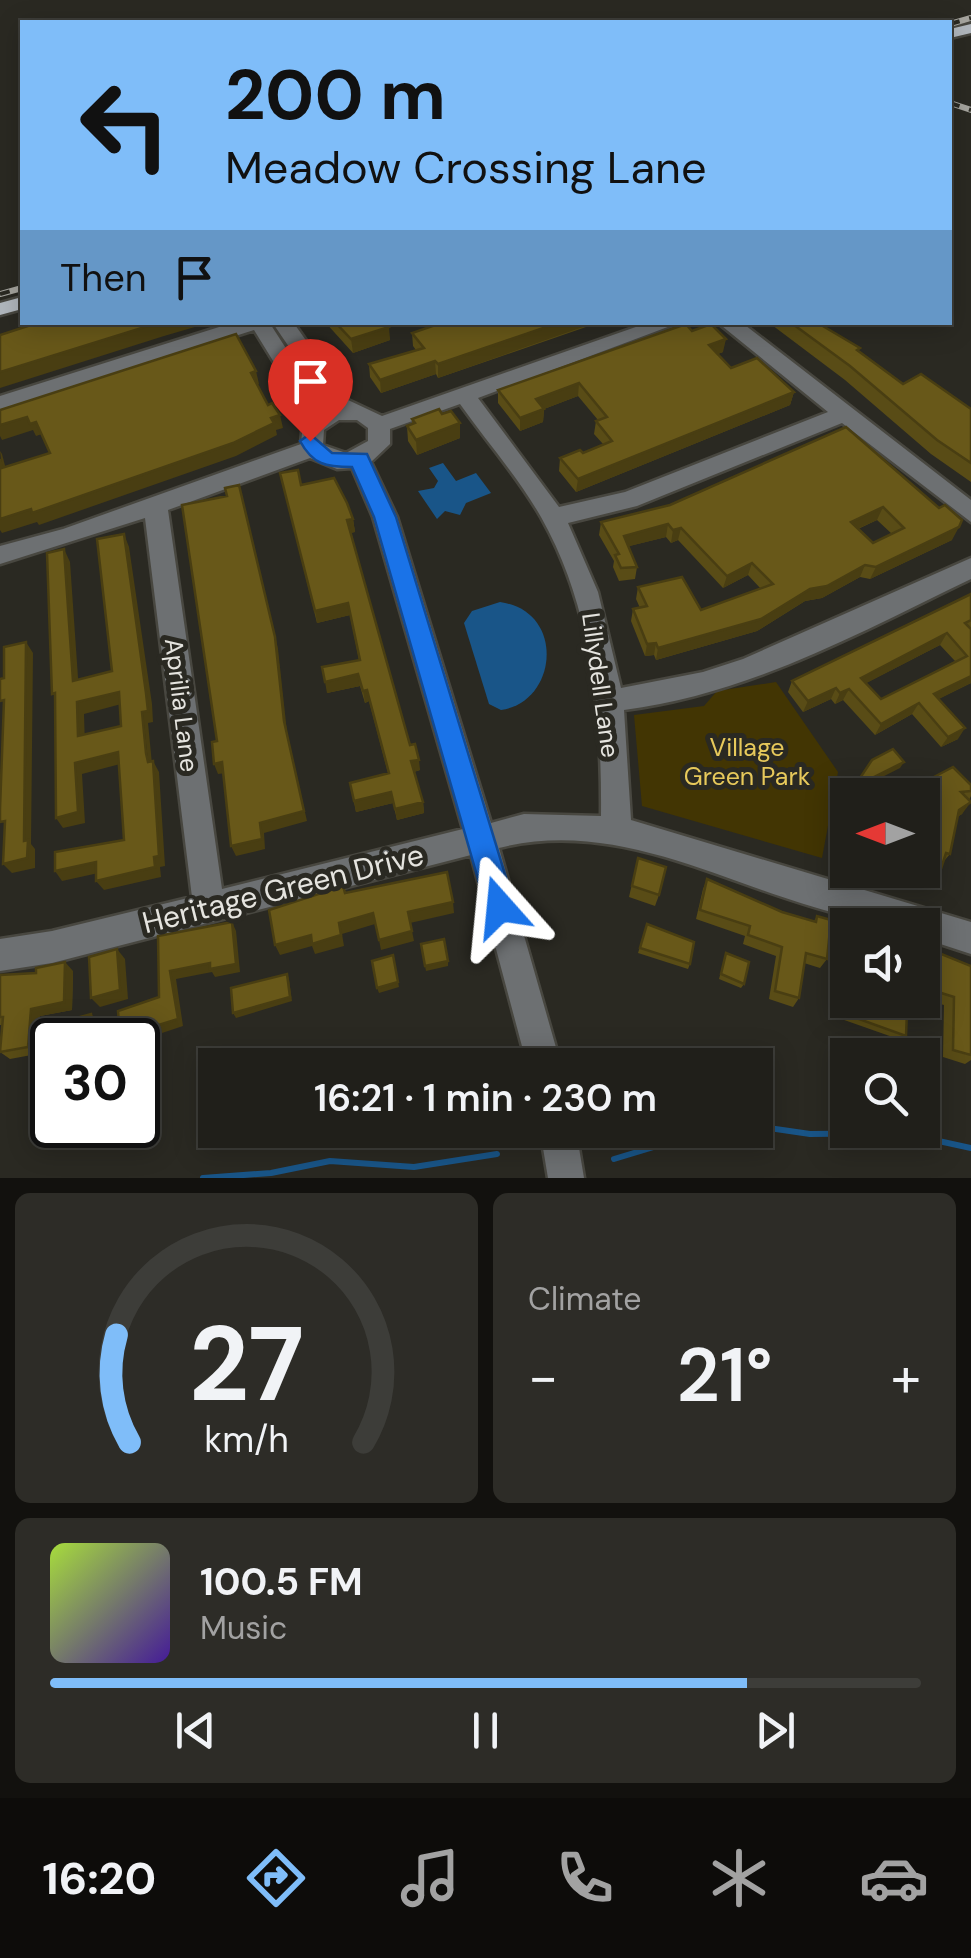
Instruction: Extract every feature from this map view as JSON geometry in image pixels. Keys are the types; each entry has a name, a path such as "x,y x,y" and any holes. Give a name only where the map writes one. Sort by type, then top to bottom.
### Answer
{"street":[{"path":"0,404 249,325"},
{"path":"260,325 315,411 314,436 329,460 359,459 379,444 380,425"},
{"path":"284,325 340,404 380,425"},
{"path":"380,425 663,325"},
{"path":"730,325 971,513"},
{"name":"Lillydell Lane","path":"464,396 553,517 588,600 608,701 616,830"},
{"path":"0,556 154,502 314,436 350,412"},
{"path":"553,517 629,500 844,414"},
{"path":"359,459 385,517 512,940 540,1048"},
{"name":"Aprilia Lane","path":"154,502 209,908"},
{"path":"608,701 680,691 732,675 971,568"},
{"name":"Heritage Green Drive","path":"0,955 52,947 524,828 616,830 971,938"},
{"path":"561,1148 566,1178"}],"green space":[{"name":"Village Green Park","path":"776,682 838,772 837,778 830,778 830,815 822,858 642,806 634,715 704,706 717,691"}],"water":[{"path":"443,463 456,481 476,473 491,493 466,503 460,515 445,511 437,519 418,491 434,488 438,481 429,468"},
{"path":"500,602 521,609 536,622 547,656 534,691 520,703 501,710 489,704 464,623 472,611"}],"building":[{"path":"31,325 151,325 0,372 0,335"},
{"path":"338,325 389,327 351,339"},
{"path":"435,325 552,325 380,380 369,364 424,348 412,333"},
{"path":"683,325 692,331 712,325 726,339 709,345 731,368 757,358 794,392 578,479 560,458 612,441 596,421 607,417 579,383 536,399 544,409 520,418 498,390"},
{"path":"794,325 821,325 860,348 857,350 903,384 921,374 971,409 971,463 937,440 850,366"},
{"path":"236,334 256,371 251,373 268,405 272,403 280,415 271,418 274,423 233,443 32,513 31,509 0,519 0,459 2,468 50,453 36,422 30,424 27,417 0,425 0,410"},
{"path":"439,409 442,414 451,411 460,423 416,440 407,426 415,423 412,419"},
{"path":"846,427 939,508 945,505 962,520 959,527 876,567 865,565 827,586 810,589 761,619 658,648 656,643 647,644 633,609 647,606 638,587 682,577 701,610 773,584 752,563 727,576 681,528 673,530 668,524 624,536 637,567 621,568 615,555 619,554 601,522 670,505","holes":["883,507 904,528 873,543 851,522"]},
{"path":"298,470 301,485 334,478 347,503 353,519 347,520 410,745 415,744 419,760 411,761 423,802 395,809 391,792 354,801 350,783 389,773 367,690 363,691 358,674 325,682 322,667 360,660 348,603 315,611 280,473"},
{"path":"239,485 275,637 284,721 304,811 260,823 262,839 231,846 222,762 214,764 212,742 217,741 182,505 227,496 225,488"},
{"path":"124,534 148,711 142,712 148,762 153,761 159,856 154,857 155,867 96,881 96,862 55,871 55,852 124,840 118,752 75,763 78,812 56,818 55,693 52,694 47,553 64,549 73,681 112,671 97,539","holes":["119,692 121,726 78,736 77,702"]},
{"path":"971,594 971,620 965,623 971,629 971,676 934,694 965,728 948,737 919,703 881,724 849,689 840,693 836,688 808,701 792,681","holes":["947,633 967,656 881,699 861,678"]},
{"path":"26,642 27,858 3,864 5,821 0,822 0,809 4,700 0,701 0,679 4,678 4,647"},
{"path":"893,749 904,762 872,778 860,778 872,760"},
{"path":"953,767 971,785 971,791 961,792 971,802 959,810 950,854 946,853 940,872 940,778 932,778"},
{"path":"638,858 666,867 659,895 632,886"},
{"path":"447,872 453,902 408,912 412,931 379,940 373,913 339,923 341,935 312,944 311,935 275,945 269,910 343,886 345,893"},
{"path":"707,879 782,912 816,922 817,916 830,920 827,959 806,953 799,998 775,991 782,947 748,935 750,926 700,910"},
{"path":"232,922 236,964 210,969 210,963 170,971 178,1019 160,1025 160,1018 119,1018 118,1011 159,997 158,936"},
{"path":"647,924 694,942 690,964 640,948"},
{"path":"444,939 448,961 425,966 421,944"},
{"path":"117,949 120,990 91,998 89,957"},
{"path":"726,953 749,962 744,984 721,974"},
{"path":"940,953 971,966 971,1055 953,1050 954,997 940,993"},
{"path":"393,955 398,982 377,988 372,961"},
{"path":"65,962 64,1002 31,1009 28,1047 0,1052 0,975 36,973 36,968"},
{"path":"287,974 290,997 233,1013 231,988"},
{"path":"856,1018 907,1018 906,1036"}],"waterway":[{"path":"773,1129 810,1134 902,1133 971,1148"},
{"path":"614,1159 650,1148"},
{"path":"203,1178 271,1173 330,1161 414,1167 497,1154"}],"railway":[{"path":"952,23 971,18"},
{"path":"952,104 971,110"},
{"path":"0,294 20,289"}],"route":[{"path":"310,441 318,454 329,460 359,459 385,517 500,907"}]}
